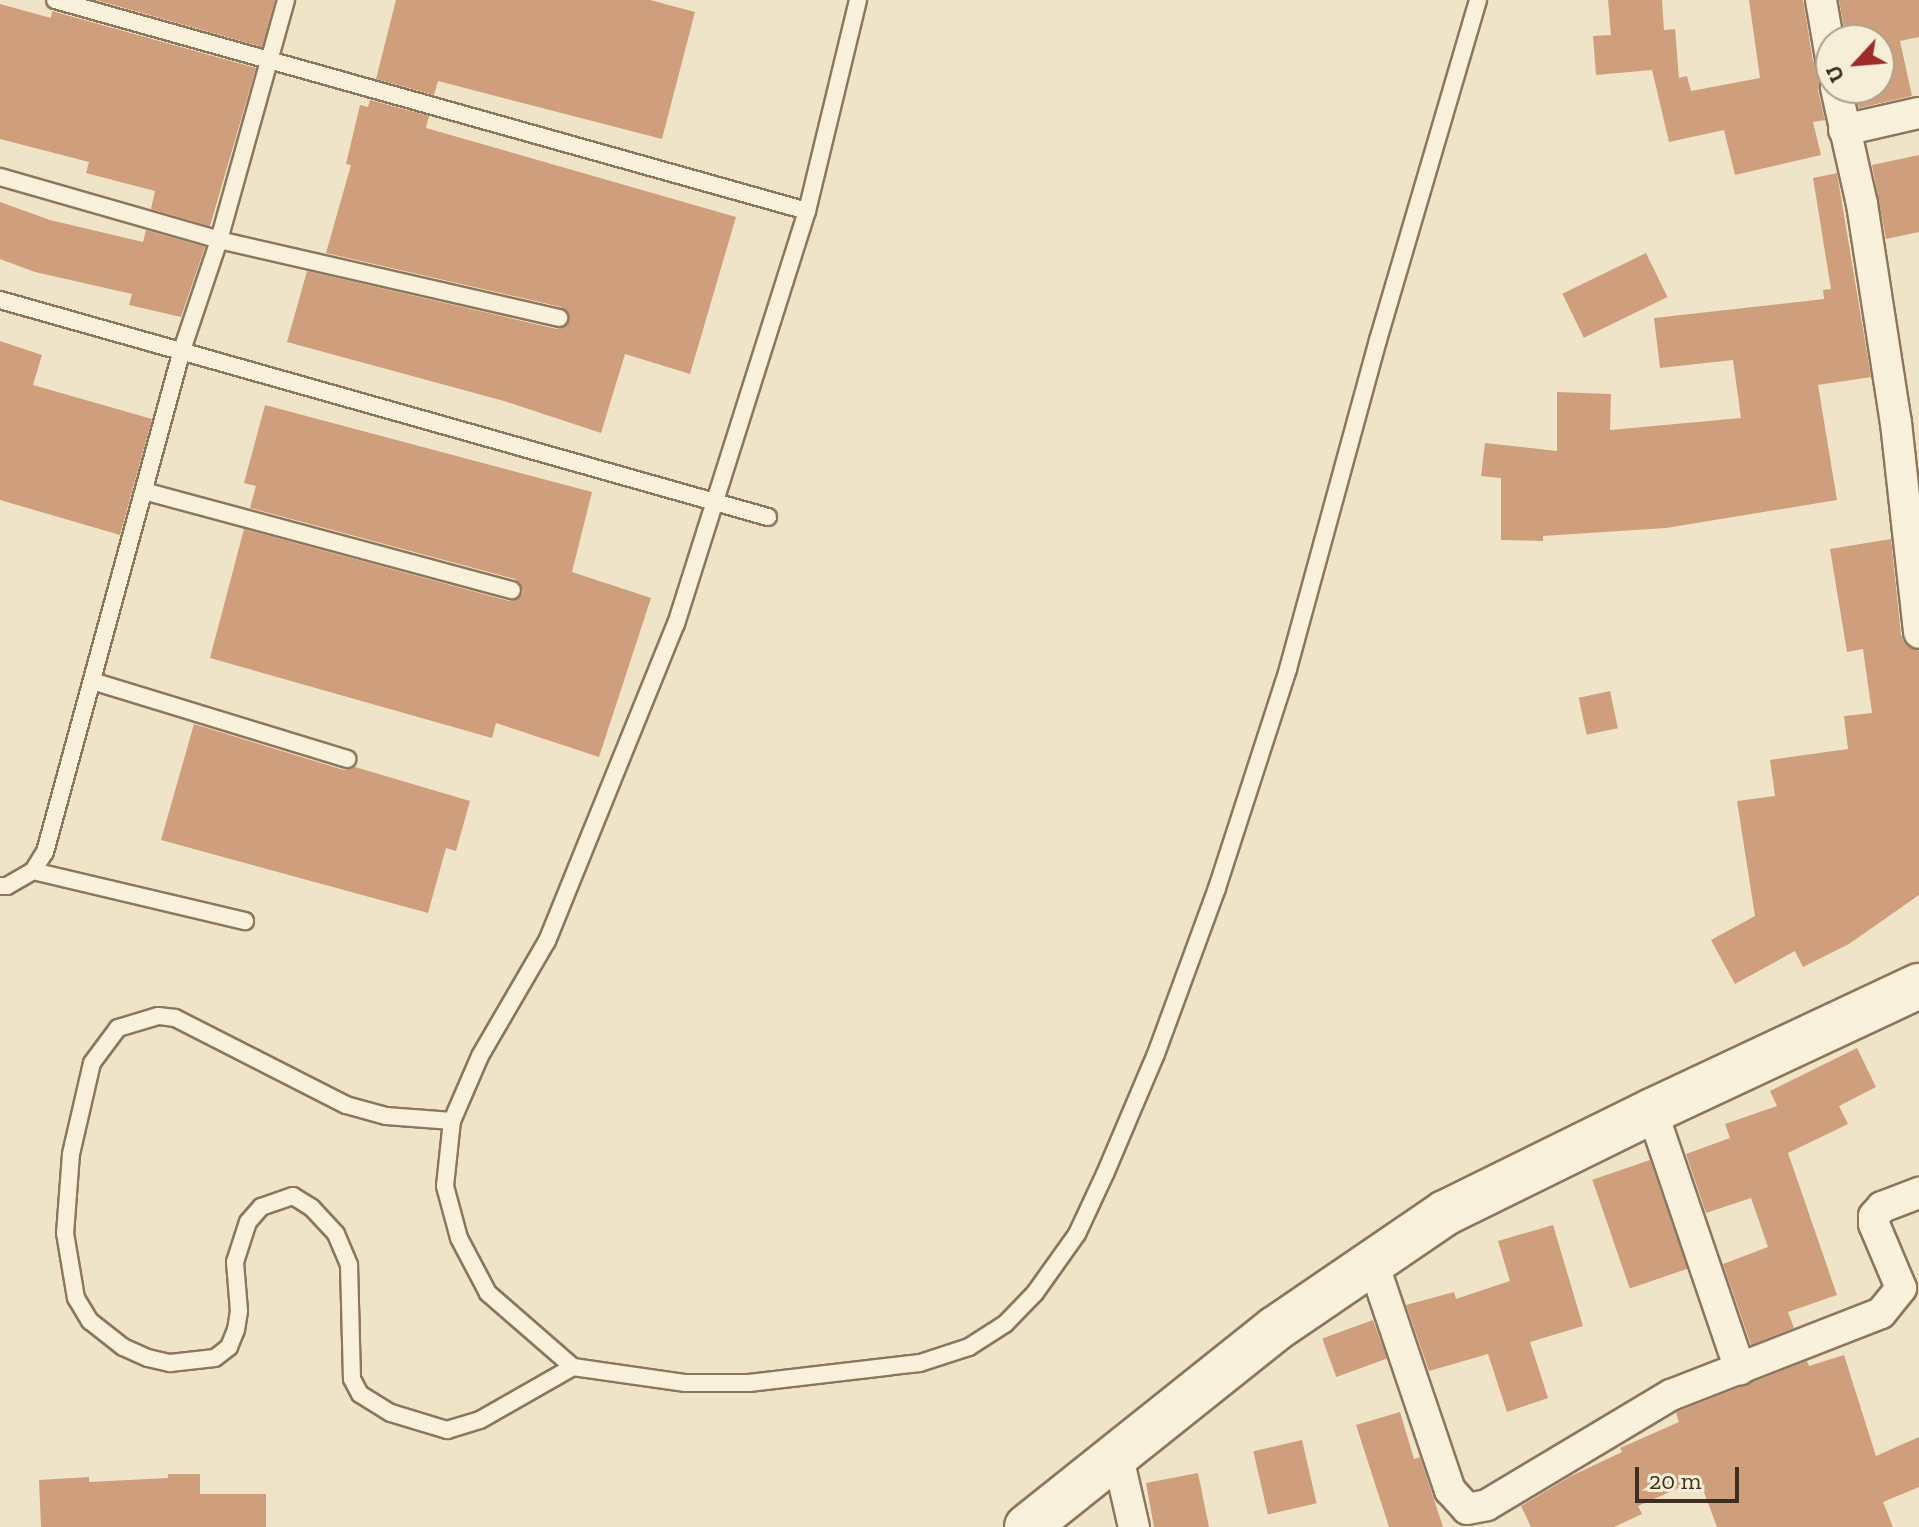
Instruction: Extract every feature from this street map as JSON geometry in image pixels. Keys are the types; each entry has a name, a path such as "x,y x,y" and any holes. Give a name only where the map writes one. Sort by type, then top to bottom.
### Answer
{"street":[{"path":"1821,0 1825,24"},
{"path":"1839,104 1862,204 1896,423 1919,633"},
{"path":"1844,130 1919,113"},
{"path":"1027,1527 1209,1378 1372,1260 1445,1213 1652,1111 1919,986"},
{"path":"1652,1111 1740,1369"},
{"path":"1372,1260 1450,1490 1465,1518 1671,1395 1881,1313 1901,1288 1874,1224 1874,1216 1882,1207 1919,1193"},
{"path":"1117,1453 1134,1527"}],"lane":[{"path":"55,0 807,211"},
{"path":"0,886 7,886 33,871 45,852 182,350 219,240 286,0"},
{"path":"858,0 807,211 676,624 547,941 480,1056 452,1121 445,1186 459,1238 488,1293 573,1367 686,1383 749,1383 920,1363 969,1347 1005,1324 1035,1293 1077,1234 1156,1054 1241,815 1288,669 1378,340 1478,0"},
{"path":"0,177 219,240 559,318"},
{"path":"0,300 768,517"},
{"path":"144,491 512,590"},
{"path":"92,681 347,759"},
{"path":"33,871 245,921"},
{"path":"452,1121 386,1116 346,1105 175,1018 158,1016 118,1028 92,1063 71,1154 65,1233 76,1298 90,1321 123,1347 148,1358 170,1363 215,1358 229,1347 236,1330 239,1311 235,1262 248,1222 261,1207 293,1196 312,1208 336,1234 349,1265 352,1379 360,1394 372,1403 447,1430 480,1420 573,1367"}],"building":[{"path":"96,0 275,0 262,47"},
{"path":"396,0 650,0 695,12 662,139 438,81 434,95 376,79"},
{"path":"1608,0 1662,0 1664,30 1675,29 1679,78 1687,76 1691,91 1760,78 1749,0 1803,0 1815,64 1815,104 1821,104 1825,120 1813,122 1821,155 1735,175 1724,130 1669,142 1652,70 1596,75 1593,36 1611,35"},
{"path":"1839,0 1919,0 1919,37 1900,41 1912,96 1895,100 1895,24 1843,24"},
{"path":"0,4 51,18 52,11 256,68 210,226 151,209 155,191 86,173 89,162 0,139"},
{"path":"370,100 429,116 426,128 736,217 690,374 625,354 601,433 504,401 287,342 307,271 557,329 569,321 569,314 561,307 326,253 351,165 346,164 360,105 368,107"},
{"path":"1919,155 1919,232 1886,239 1872,165"},
{"path":"1837,173 1871,377 1818,385 1837,500 1666,528 1543,536 1543,541 1501,540 1501,478 1481,476 1485,443 1557,451 1557,392 1611,394 1610,430 1741,418 1733,360 1660,368 1654,318 1824,299 1823,290 1831,289 1813,178"},
{"path":"0,202 50,220 143,242 146,230 205,247 181,317 129,305 132,294 35,272 0,259"},
{"path":"1646,253 1667,297 1584,338 1562,294"},
{"path":"0,341 42,355 33,385 152,419 120,535 0,500"},
{"path":"265,405 592,492 572,572 651,598 599,757 496,723 492,738 210,658 244,529 509,601 519,598 523,592 515,579 250,508 256,486 244,483"},
{"path":"1891,539 1901,635 1905,644 1919,651 1919,895 1849,944 1803,967 1795,951 1735,984 1711,940 1755,916 1737,801 1775,796 1770,760 1848,749 1844,716 1872,713 1863,649 1847,652 1830,549"},
{"path":"1610,691 1618,728 1587,735 1579,698"},
{"path":"194,724 344,770 355,767 470,801 456,851 446,848 428,913 161,840"},
{"path":"1857,1048 1876,1087 1839,1106 1848,1124 1788,1153 1837,1295 1788,1312 1794,1328 1751,1345 1723,1264 1768,1247 1751,1198 1706,1213 1686,1154 1730,1138 1725,1124 1777,1106 1770,1091"},
{"path":"1650,1160 1687,1269 1630,1289 1592,1180"},
{"path":"1553,1225 1583,1326 1530,1342 1548,1398 1507,1412 1488,1354 1429,1371 1406,1305 1454,1292 1456,1299 1510,1281 1498,1241"},
{"path":"1373,1320 1387,1359 1336,1377 1322,1338"},
{"path":"1844,1355 1876,1456 1919,1437 1919,1487 1883,1502 1893,1527 1717,1527 1699,1479 1638,1506 1642,1514 1614,1527 1531,1527 1521,1506 1571,1476 1622,1452 1620,1448 1679,1422 1676,1413 1679,1411 1807,1361 1809,1366"},
{"path":"1400,1412 1414,1459 1420,1457 1443,1527 1389,1527 1356,1425"},
{"path":"1302,1440 1317,1503 1268,1515 1253,1451"},
{"path":"1198,1473 1209,1527 1154,1527 1146,1483"},
{"path":"168,1474 200,1474 200,1494 266,1494 266,1527 41,1527 39,1480 89,1477 89,1482 168,1478"}]}
